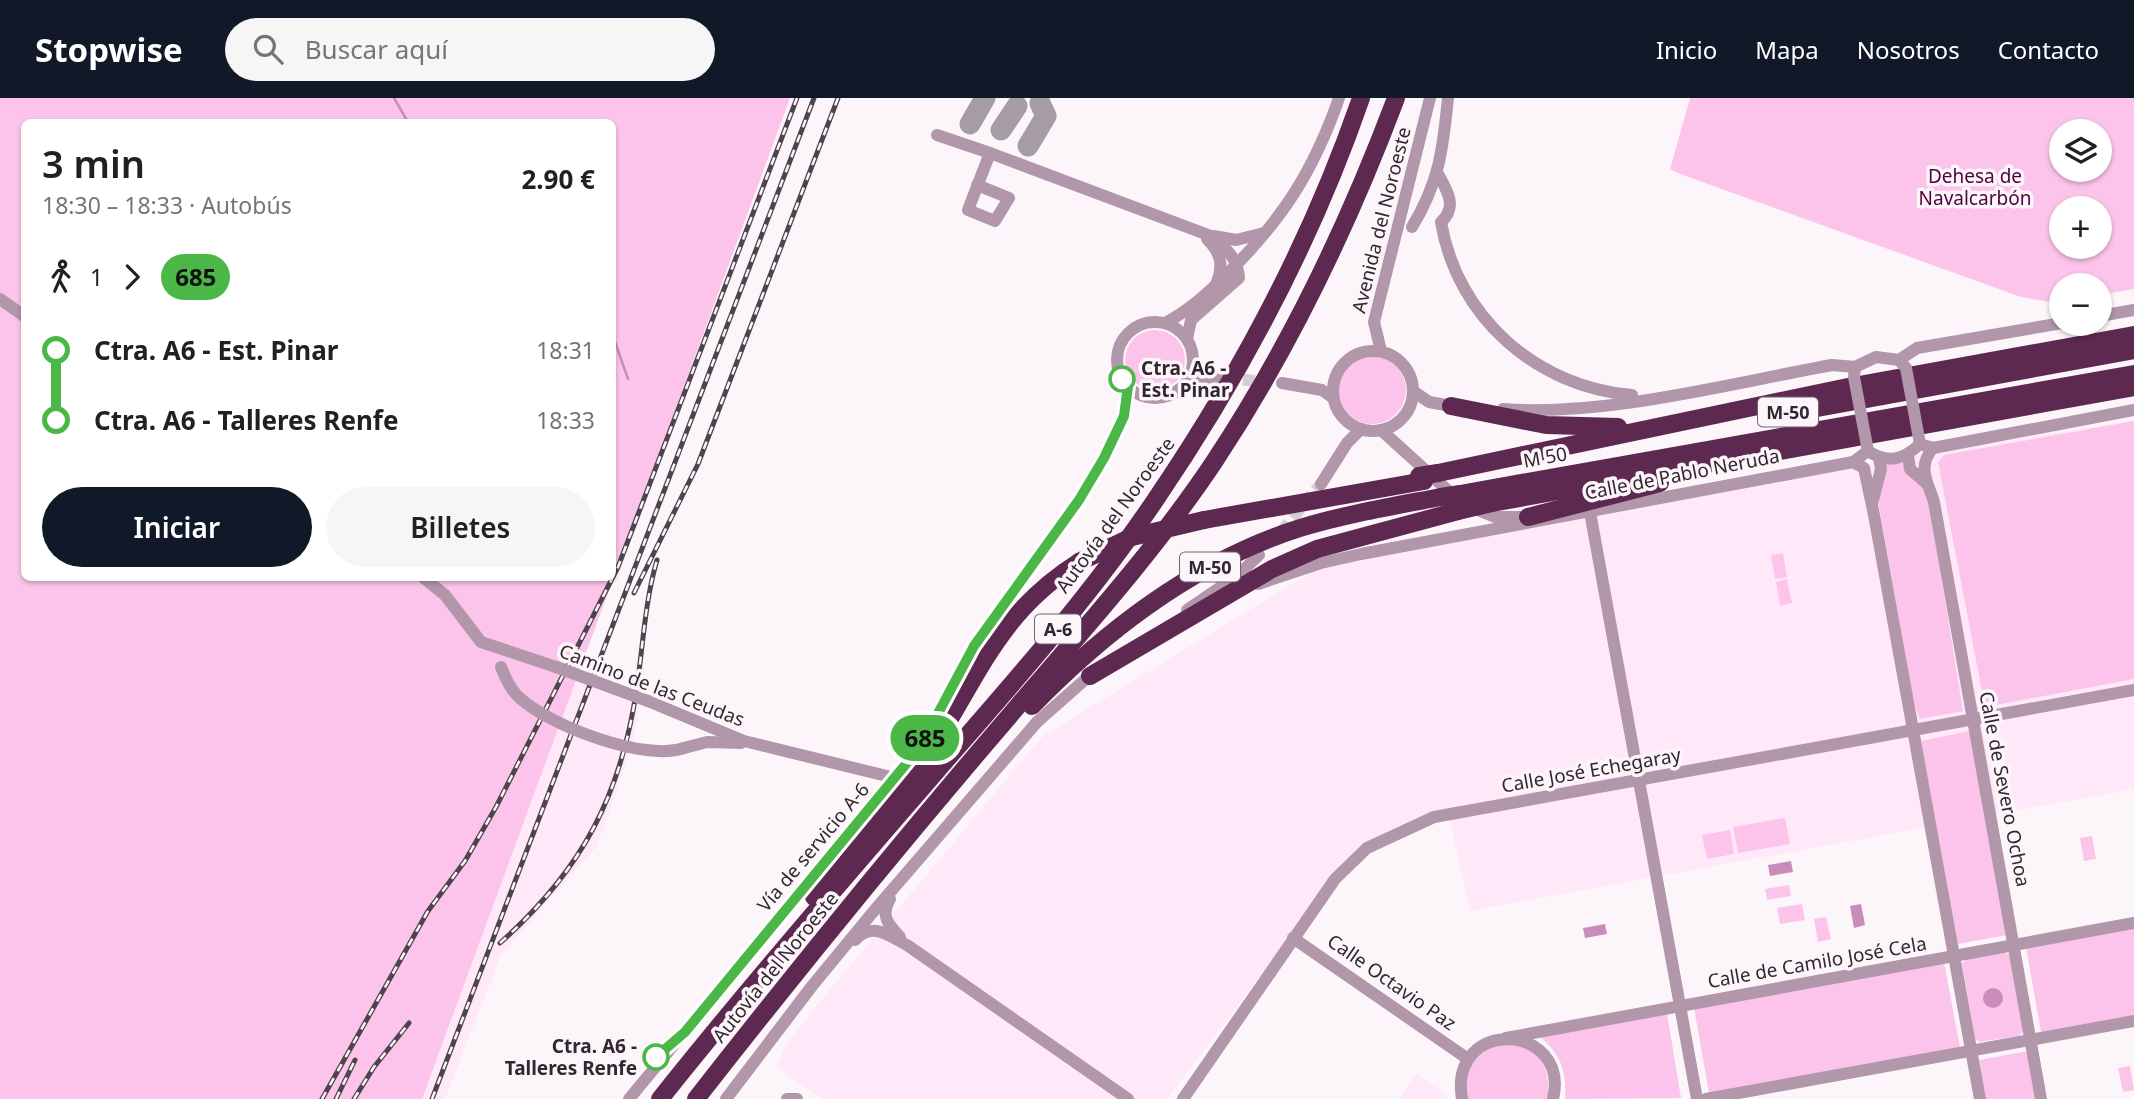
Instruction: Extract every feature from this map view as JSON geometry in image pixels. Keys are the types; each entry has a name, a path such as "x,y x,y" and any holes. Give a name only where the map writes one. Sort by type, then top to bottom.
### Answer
{"highway":[{"name":"Autovía del Noroeste","path":"660,1099 750,989 1038,654 1155,500 1222,395 1281,288 1315,217 1361,98"},
{"name":"Autovía del Noroeste","path":"696,1099 877,874 1117,588 1213,463 1262,386 1312,295 1353,210 1395,98"},
{"path":"1431,477 1849,387 2134,335"},
{"name":"M-50","path":"647,1099 920,765 999,634 1048,583 1079,562 1132,537 1204,520 1431,477 1643,442 1880,394 2134,349"},
{"name":"M 50","path":"877,874 896,863 1021,717 1115,629 1171,589 1223,560 1301,528 1441,497 1459,503 2134,374"},
{"path":"1451,407 1546,425 1595,429 1627,427 1773,398 1849,387"},
{"path":"1090,676 1272,569 1317,550 1459,503 1492,503 2134,387"},
{"path":"1528,517 1818,443"}],"street":[{"path":"1165,323 1177,329 1187,339 1194,362 1182,387 1165,397 1145,397 1128,386 1117,364 1122,341 1140,325 1165,323 1200,300 1268,232 1311,168 1339,98"},
{"name":"Avenida del Noroeste","path":"1381,352 1374,322 1430,98"},
{"path":"1394,248 1412,227 1428,201 1438,174 1448,98"},
{"path":"937,135 1064,183 1095,190 1211,236 1236,240 1268,232"},
{"path":"977,185 990,153"},
{"path":"1412,227 1441,222 1450,210 1451,200 1438,174"},
{"path":"1441,222 1444,244 1465,294 1498,336 1538,367 1586,387 1609,393 1657,397"},
{"path":"1196,230 1210,241 1220,257 1221,271 1216,285"},
{"path":"1187,339 1191,320 1236,284 1239,278 1237,264 1226,248 1211,236"},
{"path":"0,299 21,314"},
{"path":"2112,314 2134,310"},
{"path":"1899,360 1917,348 2049,325"},
{"path":"1282,383 1322,390 1333,398 1343,418 1361,429 1381,430 1401,419 1410,407 1413,391 1404,366 1381,352 1370,351 1348,359 1335,377 1333,398"},
{"path":"1413,391 1429,402 1451,407 1561,410 1657,397 1832,365 1855,367 1876,356 1899,360 1906,368 1920,444"},
{"path":"1188,379 1217,377 1194,362"},
{"path":"1855,367 1854,377 1874,454 1881,469 1872,493 1874,514"},
{"path":"1303,385 1335,377"},
{"name":"Vía de servicio A-6","path":"629,1099 920,747 974,646 1092,477 1124,416 1128,386"},
{"path":"1920,444 1933,448 2134,410"},
{"path":"1321,484 1347,443 1361,429"},
{"path":"1381,430 1470,507 1495,517 1528,517 1634,500"},
{"path":"1874,454 1895,460 1909,455 1920,444"},
{"name":"Calle de Severo Ochoa","path":"1933,448 1925,457 1922,468 1929,486 2041,1099"},
{"name":"Calle de Pablo Neruda","path":"1231,593 1334,560 1590,512 1634,500 1853,462 1874,454"},
{"name":"Calle de Severo Ochoa","path":"1909,455 1910,470 1929,486"},
{"path":"1853,462 1864,468 1874,514 1980,1099"},
{"path":"1590,512 1697,1099"},
{"path":"726,1099 812,986 1037,722 1114,656 1237,576 1259,555"},
{"name":"Camino de las Ceudas","path":"428,581 445,595 476,639 487,646 555,667 648,701 752,743 895,778"},
{"path":"487,646 501,667 505,679 520,699 554,719 641,749 663,752 707,742 752,743"},
{"name":"Calle José Echegaray","path":"1183,1099 1335,879 1360,852 1434,817 2134,690"},
{"path":"907,945 886,921 884,912 888,902 962,808"},
{"name":"Calle de Camilo José Cela","path":"1468,1059 1481,1046 1506,1038 2134,923"},
{"path":"812,986 861,933 878,930 907,945 1128,1099"},
{"name":"Calle Octavio Paz","path":"1293,938 1468,1059"},
{"path":"1706,1099 2134,1021"},
{"path":"1506,1038 1528,1043 1546,1057 1555,1078 1553,1099"},
{"path":"1462,1099 1461,1078 1468,1059"},
{"path":"787,1099 796,1099"}],"shaded area":[{"path":"2134,420 2134,789 1470,911 1447,809 1351,856 1167,1099 823,1099 776,1067 788,1042 813,1010 1043,736 1320,567 1636,502"},
{"path":"535,664 640,701 633,743 597,846 501,955 445,1099 301,1099"},
{"path":"1791,861 1793,872 1770,876 1768,865"},
{"path":"1861,904 1865,925 1854,928 1850,906"},
{"path":"1605,924 1607,934 1585,938 1583,928"},
{"path":"1993,988 2000,991 2003,998 2000,1005 1993,1008 1986,1005 1983,998 1986,991"},
{"path":"1416,1074 1448,1096 1446,1099 1399,1099"}],"green space":[{"path":"0,98 790,98 616,571 616,119 21,119 21,581 612,581 422,1099 0,1099"},
{"name":"Dehesa de Navalcarbón","path":"1690,98 2134,98 2134,289 2112,293 2112,273 2049,273 2049,302 2021,297 1670,169"},
{"path":"1155,330 1172,335 1180,343 1185,360 1180,377 1172,385 1155,390 1138,385 1130,377 1125,360 1130,343 1138,335"},
{"path":"1365,356 1379,356 1391,361 1401,371 1406,390 1401,409 1391,419 1379,424 1365,424 1353,419 1343,409 1338,397 1338,383 1343,371 1353,361"},
{"path":"2134,421 2134,679 1985,707 1938,462 1944,455"},
{"path":"1904,462 1924,489 1930,507 1963,711 1920,719 1914,703 1877,495 1886,465"},
{"path":"1783,553 1787,577 1775,579 1771,555"},
{"path":"1787,579 1792,603 1780,606 1776,582"},
{"path":"1970,731 2007,935 1958,944 1921,741"},
{"path":"1785,818 1790,844 1738,853 1733,827"},
{"path":"1730,830 1734,854 1707,859 1702,835"},
{"path":"2092,836 2096,859 2084,861 2080,838"},
{"path":"1789,885 1791,896 1767,900 1765,889"},
{"path":"1802,904 1805,920 1780,924 1777,908"},
{"path":"1826,917 1831,939 1818,942 1814,919"},
{"path":"2134,929 2134,1015 2041,1032 2026,947"},
{"path":"2005,952 2010,956 2024,1031 2019,1036 1979,1042 1975,1038 1962,963 1968,958"},
{"path":"1944,962 1960,1047 1709,1093 1694,1008"},
{"path":"1667,1013 1681,1098 1565,1099 1565,1080 1561,1064 1553,1050 1540,1037"},
{"path":"1498,1044 1523,1048 1538,1057 1547,1074 1548,1099 1467,1099 1467,1079 1471,1066 1481,1055"},
{"path":"2028,1051 2036,1099 1986,1099 1979,1060"},
{"path":"2130,1066 2134,1090 2123,1092 2118,1068"}],"waterway":[{"path":"394,98 406,119"},
{"path":"616,344 628,379"}],"taxiway":[{"path":"970,124 985,98"},
{"path":"1028,146 1046,116 1040,103"},
{"path":"1001,130 1017,106"}],"tunnel":[{"path":"1225,378 1269,382"},
{"path":"1281,532 1321,484"}],"railway":[{"path":"616,571 797,98"},
{"path":"432,1099 814,98"},
{"path":"634,593 698,464 838,98"},
{"path":"500,943 554,888 575,859 608,797 630,726 647,607 657,560"},
{"path":"322,1099 428,911 465,861 496,807 611,581"},
{"path":"354,1099 374,1067 409,1023"},
{"path":"336,1099 355,1060"}],"bus line":[{"name":"685","path":"656,1057 669,1042 685,1032 920,747 974,646 1079,500 1104,458 1125,412 1128,386 1122,379"}],"place":[{"name":"Ctra. A6 - Est. Pinar","path":"1122,379"},
{"name":"Ctra. A6 - Talleres Renfe","path":"656,1057"}]}
